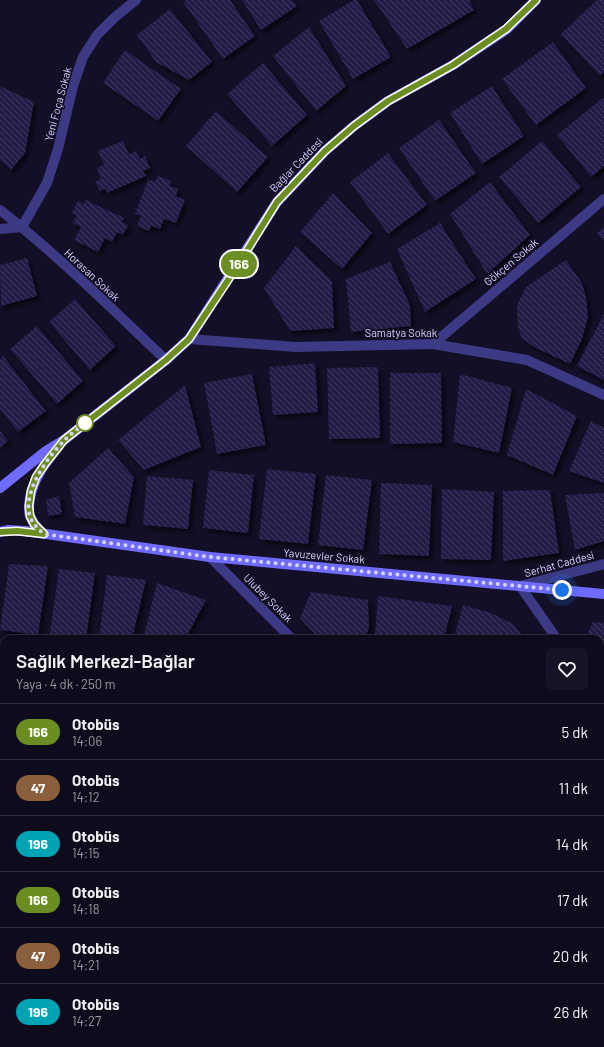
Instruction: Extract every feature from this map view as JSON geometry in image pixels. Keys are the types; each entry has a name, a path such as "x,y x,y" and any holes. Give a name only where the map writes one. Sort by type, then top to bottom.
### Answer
{"main road":[{"name":"Bağlar Caddesi","path":"0,488 46,451 64,440 166,360 189,339 238,265 277,202 325,151 354,126 388,101 453,65 506,29 536,0"},
{"name":"Bağlar Caddesi","path":"44,534 34,524 30,516 29,506 31,491 36,477 64,440"},
{"path":"0,532 17,531 44,534"},
{"name":"Yavuzevler Sokak","path":"44,534 210,557 604,594"}],"street":[{"name":"Yeni Foça Sokak","path":"22,227 47,182 58,149 73,86 83,57 97,35 114,18 136,0"},
{"name":"Gökçen Sokak","path":"433,344 604,198"},
{"name":"Horasan Sokak","path":"0,210 22,227 166,360"},
{"path":"0,229 22,227"},
{"name":"Samatya Sokak","path":"189,339 296,347 433,344 526,360 604,395"},
{"name":"Ulubey Sokak","path":"210,557 288,635"},
{"name":"Serhat Caddesi","path":"520,586 604,564"},
{"path":"520,586 553,635"}],"building":[{"path":"186,0 230,0 255,36 223,59 183,2"},
{"path":"242,0 292,0 297,6 261,30"},
{"path":"354,0 357,0 391,57 353,79 319,21"},
{"path":"374,0 469,0 474,10 407,49"},
{"path":"597,0 604,0 604,72 600,76 561,34"},
{"path":"170,9 212,62 189,80 156,62 137,35"},
{"path":"309,27 346,86 316,111 273,56"},
{"path":"553,42 586,88 536,125 502,79"},
{"path":"125,50 181,89 158,121 103,83"},
{"path":"263,63 307,115 272,146 227,94"},
{"path":"0,86 34,102 25,153 11,170 0,160"},
{"path":"492,86 524,136 482,164 450,113"},
{"path":"604,97 604,166 591,177 557,135"},
{"path":"216,111 268,157 237,192 186,146"},
{"path":"439,120 476,173 435,201 399,148"},
{"path":"123,141 129,154 136,151 140,159 145,156 150,168 143,171 146,176 107,193 106,189 100,191 95,182 101,179 97,168 104,165 98,151"},
{"path":"542,141 581,187 538,223 499,177"},
{"path":"388,153 427,205 388,234 350,182"},
{"path":"158,176 171,181 170,186 178,189 176,196 185,200 176,223 164,219 160,229 151,226 149,231 137,226 141,216 135,214 148,180 155,182"},
{"path":"490,182 530,235 487,274 450,214"},
{"path":"333,193 372,233 342,269 300,232"},
{"path":"86,200 124,218 122,222 128,225 123,235 117,232 112,242 105,238 98,252 74,240 81,227 73,223 77,215 72,213 78,201 84,204"},
{"path":"440,223 476,279 425,312 397,249"},
{"path":"604,227 604,241 597,233"},
{"path":"296,246 332,281 334,328 290,331 264,288"},
{"path":"27,258 37,296 1,306 0,265"},
{"path":"566,260 582,283 586,297 588,317 582,339 570,364 534,347 522,338 518,328 517,305 526,287"},
{"path":"390,262 410,305 411,326 351,332 346,279"},
{"path":"75,299 116,346 90,370 49,322"},
{"path":"604,314 604,380 577,366"},
{"path":"37,326 83,381 57,404 10,349"},
{"path":"3,356 46,411 18,432 0,409 0,359"},
{"path":"315,363 318,412 273,415 269,367"},
{"path":"378,367 380,438 329,439 327,368"},
{"path":"390,373 441,373 442,443 390,444"},
{"path":"252,374 266,445 217,454 204,383"},
{"path":"460,374 512,388 499,453 453,442"},
{"path":"185,385 201,447 144,470 118,440"},
{"path":"526,389 577,416 553,475 507,455"},
{"path":"591,421 604,428 604,483 569,471"},
{"path":"0,431 8,441 0,448"},
{"path":"108,448 134,477 125,524 75,517 69,483"},
{"path":"267,469 316,474 308,544 259,539"},
{"path":"209,470 254,475 248,533 203,528"},
{"path":"326,475 372,480 363,550 318,545"},
{"path":"147,476 193,480 188,529 143,525"},
{"path":"381,483 432,485 429,556 379,554"},
{"path":"442,489 494,492 491,560 441,559"},
{"path":"550,490 559,553 503,561 503,491"},
{"path":"604,493 604,541 575,550 565,495"},
{"path":"59,496 62,514 48,516 46,500"},
{"path":"9,564 48,566 38,635 0,630"},
{"path":"59,569 95,573 87,635 50,635"},
{"path":"107,575 146,580 133,635 100,635"},
{"path":"157,583 206,600 187,635 144,635"},
{"path":"311,592 368,600 369,627 366,635 315,635 300,618"},
{"path":"378,596 452,606 445,635 375,635"},
{"path":"463,605 489,612 513,624 523,635 455,635"},
{"path":"593,622 604,623 604,635 587,635"}],"bus line":[{"name":"166","path":"0,532 8,530 44,534 34,524 30,516 29,506 31,491 36,477 45,464 64,440 166,360 189,339 238,265 277,202 325,151 354,126 388,101 453,65 506,29 536,0"}],"route":[{"path":"85,423 87,422 64,440 36,477 31,491 29,506 30,516 34,524 44,534 210,557 562,590"}]}
